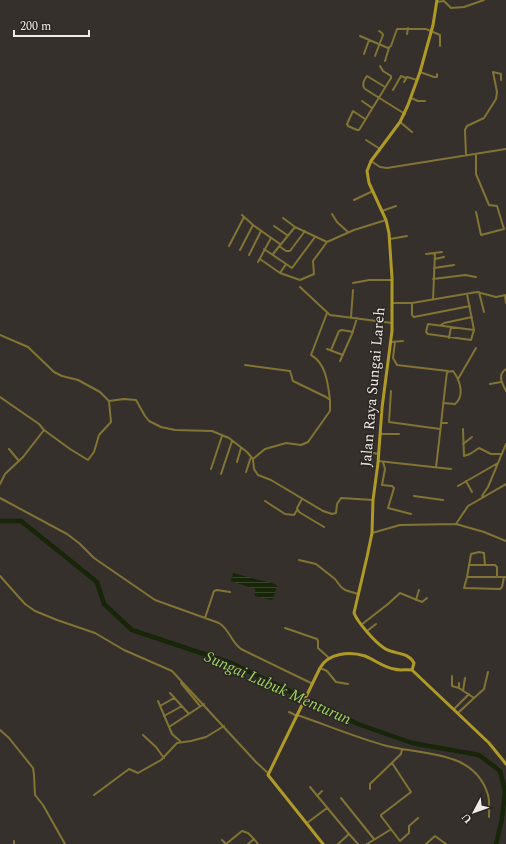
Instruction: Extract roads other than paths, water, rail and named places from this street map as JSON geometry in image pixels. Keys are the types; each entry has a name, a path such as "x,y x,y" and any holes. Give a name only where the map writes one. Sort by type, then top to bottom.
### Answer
{"street":[{"path":"484,0 461,8 451,8 444,2 437,1 432,31 418,80 411,98 400,122 371,161 380,167 387,168 506,149"},
{"path":"407,34 408,28"},
{"path":"385,60 396,29 426,29 432,31 440,36 440,46"},
{"path":"375,56 383,34 379,31"},
{"path":"360,36 390,48"},
{"path":"364,54 369,40"},
{"path":"365,119 353,111 347,124 348,126 358,130 365,119 372,108 385,87 391,76 383,71 380,66"},
{"path":"420,72 434,77 437,77 437,74"},
{"path":"466,155 464,137 466,128 484,118 496,99 497,92 493,72 501,74 501,80"},
{"path":"385,87 369,76 366,77 363,88 404,114"},
{"path":"393,90 401,76 418,80"},
{"path":"404,82 406,78"},
{"path":"411,98 418,102 425,101"},
{"path":"362,102 372,108"},
{"path":"400,122 412,132"},
{"path":"366,140 380,149"},
{"path":"476,154 476,174 489,205 497,206 505,228 482,234 476,212"},
{"name":"Jalan Raya Sungai Lareh","path":"361,624 354,613 372,533 373,500 380,434 393,342 390,239 386,220 367,175 371,161"},
{"path":"354,200 373,191"},
{"path":"382,211 396,206"},
{"path":"332,214 336,222 348,232"},
{"path":"229,246 243,216 252,225 271,238 286,251 290,251 305,231"},
{"path":"282,218 315,237 327,242"},
{"path":"271,238 259,261 280,273 300,280 313,275 313,261 327,242 348,232 386,220"},
{"path":"240,250 252,225"},
{"path":"274,226 287,235"},
{"path":"273,254 295,226"},
{"path":"249,255 261,231"},
{"path":"390,239 407,236"},
{"path":"264,249 290,267 293,267 315,237"},
{"path":"426,254 442,252"},
{"path":"432,300 435,253"},
{"path":"435,259 444,257"},
{"path":"280,273 286,264"},
{"path":"434,268 454,265"},
{"path":"433,279 465,275 476,277"},
{"path":"353,283 369,280 392,280"},
{"path":"300,287 327,313 333,316 392,323"},
{"path":"351,317 353,290"},
{"path":"392,302 412,303 477,292 496,297 505,296 506,302"},
{"path":"479,292 484,312"},
{"path":"467,294 474,330 471,341 426,333 428,324 474,330"},
{"path":"412,303 412,315 414,317 470,306"},
{"path":"246,472 252,458 265,449 286,443 301,444 308,442 330,411 328,380 318,360 311,355 327,313"},
{"path":"442,325 444,323 472,317"},
{"path":"340,361 353,332 356,318"},
{"path":"449,338 451,327"},
{"path":"331,350 339,331 342,330 353,332"},
{"path":"0,335 28,347 54,372 62,376 78,380 100,392 109,401 110,422 99,434 94,452 88,460 70,449 44,430 39,424 0,397"},
{"path":"403,342 393,342 393,358 397,365 453,371 458,379 461,389 457,402 455,404 443,403"},
{"path":"458,379 476,348"},
{"path":"327,349 343,355"},
{"path":"245,365 288,370 291,372 293,381 330,400"},
{"path":"506,369 502,373 501,382 506,390"},
{"path":"436,468 448,371"},
{"path":"490,384 501,382"},
{"path":"391,390 389,422 440,429"},
{"path":"109,401 124,399 136,400 149,421 161,427 175,430 212,431 232,441 252,458 254,469 258,475 271,480 323,511 334,514 337,511 337,504 341,498 373,500"},
{"path":"441,423 448,423"},
{"path":"463,429 465,457 479,448 491,454 502,454"},
{"path":"0,484 5,474 19,461 44,430"},
{"path":"380,434 399,434"},
{"path":"211,469 222,436"},
{"path":"463,444 472,437"},
{"path":"221,474 232,441"},
{"path":"482,497 506,444"},
{"path":"9,448 19,461"},
{"path":"237,462 242,448"},
{"path":"362,450 378,454"},
{"path":"378,461 451,469"},
{"path":"382,462 385,469 382,485 392,486 394,488 388,508 411,514"},
{"path":"458,486 499,462"},
{"path":"466,481 472,492"},
{"path":"456,524 465,509 482,497 506,484"},
{"path":"414,496 443,500"},
{"path":"0,498 67,534 79,542 94,558 155,600 219,623 227,629 235,644 241,649 312,685"},
{"path":"265,502 287,515 294,515 302,499"},
{"path":"297,509 301,514 324,527"},
{"path":"372,533 400,525 456,524 484,532 506,541"},
{"path":"467,577 505,577 501,588 465,589 464,586 470,565 471,554 479,552 485,554 485,565"},
{"path":"299,560 316,564 335,579 345,590 359,595"},
{"path":"470,565 496,566 497,577"},
{"path":"0,576 30,608 57,620 94,633 124,650 168,669 176,675 268,774 322,844"},
{"path":"416,600 419,590"},
{"path":"205,618 214,591 230,592"},
{"path":"412,670 414,663 410,656 384,648 367,632 361,624 400,593 422,602 427,598"},
{"path":"367,632 376,624"},
{"path":"286,628 316,639 318,641 318,648 329,658"},
{"path":"268,774 322,664 329,658 337,655 359,655 394,670 412,670 454,708 495,749 506,764"},
{"path":"320,668 328,671 336,682 348,684"},
{"path":"458,713 484,689 488,672"},
{"path":"452,676 451,686 459,688 474,698"},
{"path":"464,691 466,678"},
{"path":"181,683 200,706"},
{"path":"459,683 459,688"},
{"path":"170,694 189,714"},
{"path":"454,708 469,694"},
{"path":"160,706 174,698"},
{"path":"158,701 172,734 180,741"},
{"path":"169,727 204,704"},
{"path":"164,716 182,706"},
{"path":"289,712 366,739 402,749 411,749 444,755 472,770 484,785 488,797 489,817"},
{"path":"94,795 129,769 138,773 164,758 175,744 180,741 191,741 206,737 224,726"},
{"path":"0,730 10,738 32,768 34,775 35,795 43,805 65,844"},
{"path":"143,735 156,747 164,758"},
{"path":"370,790 370,784 401,754 402,749"},
{"path":"392,763 411,792 381,815 381,817 400,843 409,834 409,826 418,818"},
{"path":"310,787 358,844"},
{"path":"318,795 322,791"},
{"path":"341,798 374,839"},
{"path":"307,823 327,808"},
{"path":"367,844 390,830"},
{"path":"222,840 226,844 242,831 248,832 258,844"},
{"path":"338,844 349,834"},
{"path":"426,844 435,836 446,844"},
{"path":"248,844 254,839"}],"waterway":[{"name":"Sungai Lubuk Menturun","path":"0,521 21,521 97,582 104,604 132,630 231,663 358,724 412,743 479,755 500,771 505,791 502,819 496,844"}]}
